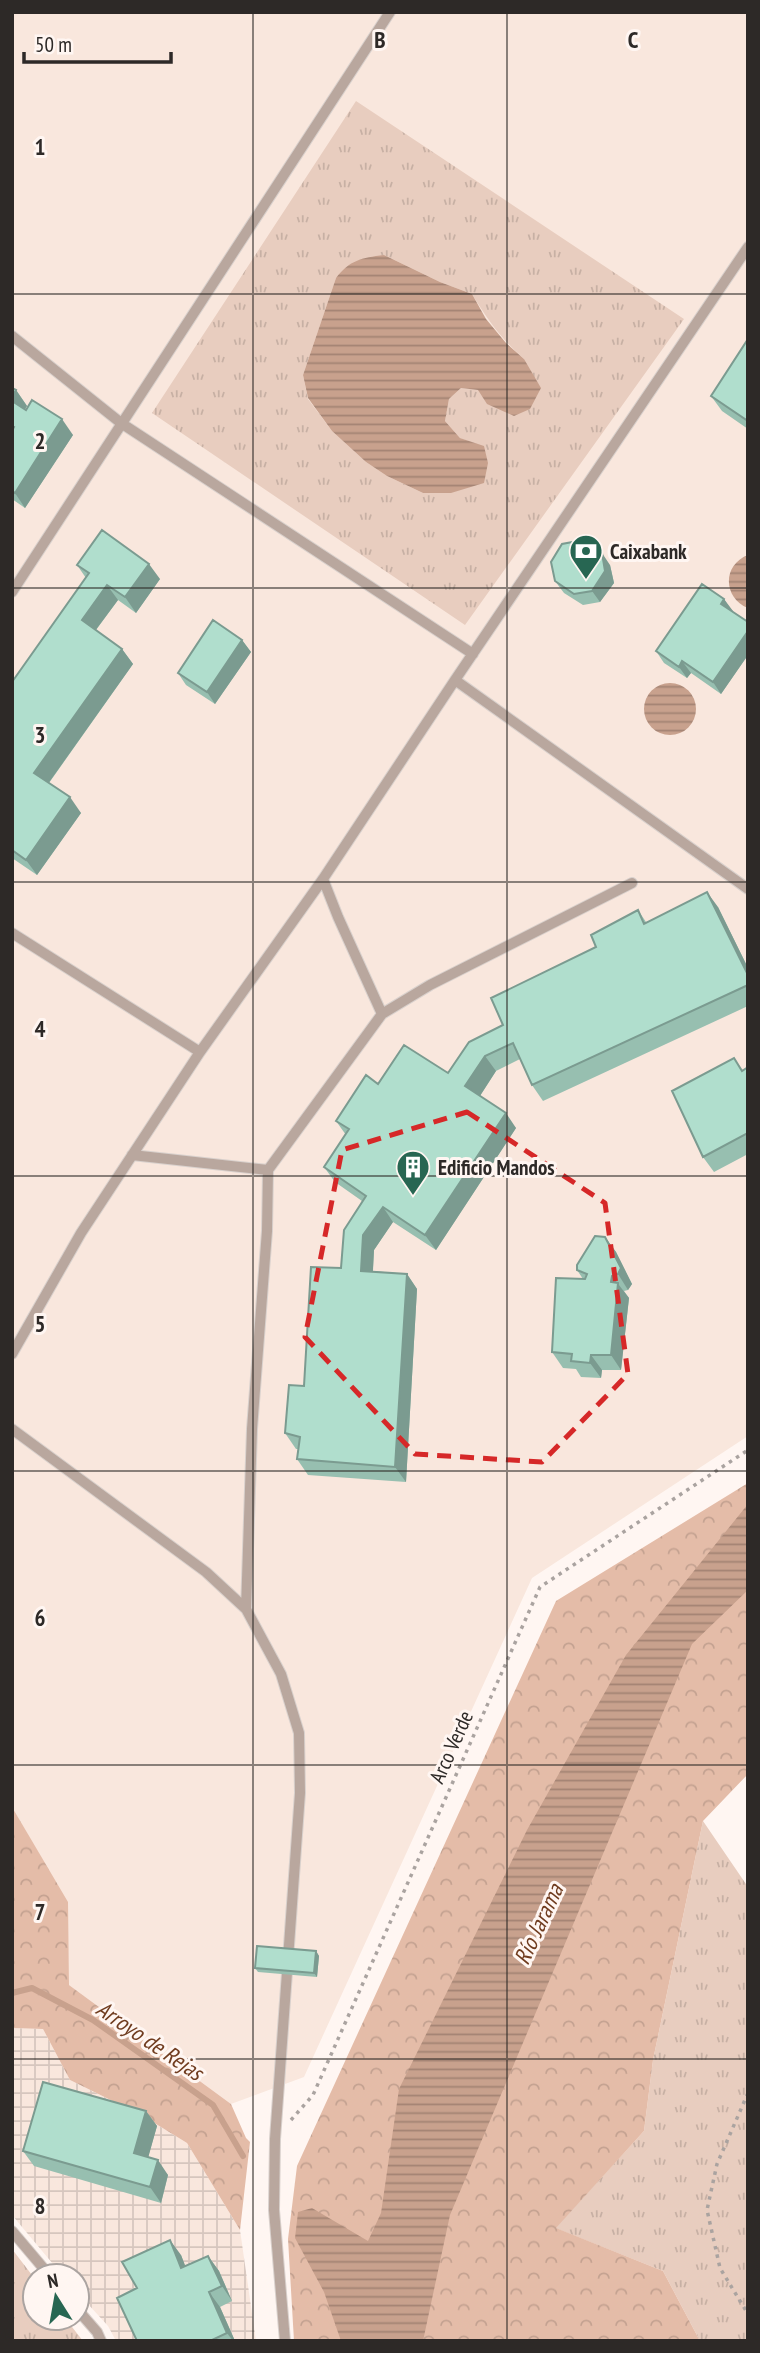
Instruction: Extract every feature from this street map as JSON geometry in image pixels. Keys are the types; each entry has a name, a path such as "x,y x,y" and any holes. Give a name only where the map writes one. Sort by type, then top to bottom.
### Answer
{"lane":[{"path":"12,592 390,12"},
{"path":"12,1354 81,1233 200,1052 323,878 748,247"},
{"path":"12,335 121,423 473,654"},
{"path":"454,680 748,889"},
{"path":"323,878 338,918 382,1014"},
{"path":"246,1609 252,1442 267,1231 268,1170 382,1014 430,985 632,883"},
{"path":"12,933 200,1052"},
{"path":"132,1155 268,1170"},
{"path":"12,1429 206,1572 246,1609 281,1674 299,1732 300,1793 275,2139 274,2210 285,2341"},
{"path":"12,2231 38,2262"},
{"path":"91,2325 101,2341"}],"path":[{"name":"Arco Verde","path":"275,2139 313,2095 540,1587 748,1450"},
{"path":"748,2092 717,2164 706,2210 720,2267 748,2314"}],"highlighted area":[{"path":"467,1112 605,1203 628,1374 542,1462 415,1454 305,1337 342,1150"}],"shaded area":[{"path":"12,12 748,12 748,1436 532,1578 304,2077 231,2104 69,1985 67,1902 12,1807"},
{"path":"12,2028 43,2029 70,2080 143,2116 187,2143 240,2230 256,2341 116,2341 108,2326 91,2307 91,2262 51,2262 12,2215"}],"green space":[{"path":"356,101 684,319 465,625 152,413","holes":["384,255 472,294 495,329 524,359 479,390 461,388 449,399 445,421 460,438 484,447 423,493 387,476 366,462 332,431 308,399 303,375 336,278"]},
{"path":"748,1483 748,1774 703,1821 653,2060 644,2131 556,2228 663,2271 700,2341 294,2341 288,2239 297,2166 556,1601"},
{"path":"12,1807 68,1902 69,1985 231,2104 250,2142 240,2230 187,2143 143,2116 70,2080 43,2029 12,2028"},
{"path":"703,1821 748,1887 748,2341 700,2341 663,2271 555,2228 644,2131 653,2060"},
{"path":"12,2249 22,2262 21,2332 76,2332 83,2341 12,2341"}],"water":[{"path":"384,255 472,294 486,319 524,359 541,388 530,409 514,416 487,404 478,390 461,388 449,399 445,421 460,438 484,446 488,463 484,483 451,493 423,493 387,476 366,462 332,431 308,398 303,375 336,278 346,267 357,261"},
{"path":"748,555 748,608 734,597 729,582 734,566"},
{"path":"670,683 680,685 688,691 694,699 694,719 688,727 680,733 670,735 660,733 652,727 646,719 644,709 646,699 652,691 660,685"},
{"name":"Río Jarama","path":"748,1504 748,1590 692,1644 450,2215 423,2341 341,2341 324,2292 295,2238 298,2212 312,2208 368,2241 381,2213 399,2089 527,1830 626,1655"}],"building":[{"path":"748,339 748,421 711,396"},
{"path":"32,400 62,419 15,493 12,491 12,401 26,410"},
{"path":"102,530 149,564 125,597 107,585 82,620 122,649 34,773 70,797 26,860 12,850 12,682 89,573 77,565"},
{"path":"583,540 602,553 605,571 592,591 574,594 555,581 551,562 562,544"},
{"path":"702,584 724,599 721,604 748,622 748,631 713,682 682,661 679,667 656,651"},
{"path":"213,620 242,640 207,692 178,673"},
{"name":"Edificio Mandos","path":"707,892 748,975 748,985 532,1085 513,1043 485,1056 465,1086 506,1113 425,1235 383,1207 363,1235 361,1271 407,1274 395,1467 297,1459 300,1437 285,1433 289,1385 304,1386 311,1267 341,1268 344,1230 366,1196 324,1167 349,1129 336,1121 366,1075 378,1084 404,1045 448,1073 469,1042 503,1025 491,998 596,947 591,935 638,910 644,924"},
{"path":"734,1058 742,1071 748,1067 748,1133 703,1157 672,1091"},
{"path":"595,1236 605,1237 621,1268 618,1274 612,1276 611,1282 618,1283 611,1355 591,1355 590,1363 571,1361 572,1354 552,1352 556,1278 585,1279 587,1274 577,1270 577,1265"},
{"path":"257,1946 316,1951 314,1973 255,1968"},
{"path":"43,2082 146,2111 134,2153 158,2160 150,2187 23,2151"},
{"path":"170,2240 181,2268 208,2256 222,2286 209,2292 227,2333 210,2341 137,2341 117,2298 137,2288 122,2262"}],"waterway":[{"name":"Arroyo de Rejas","path":"12,1993 32,1988 93,2020 213,2105 243,2156"}],"place":[{"name":"Caixabank","path":"586,581"},
{"name":"Edificio Mandos","path":"413,1197"}]}
